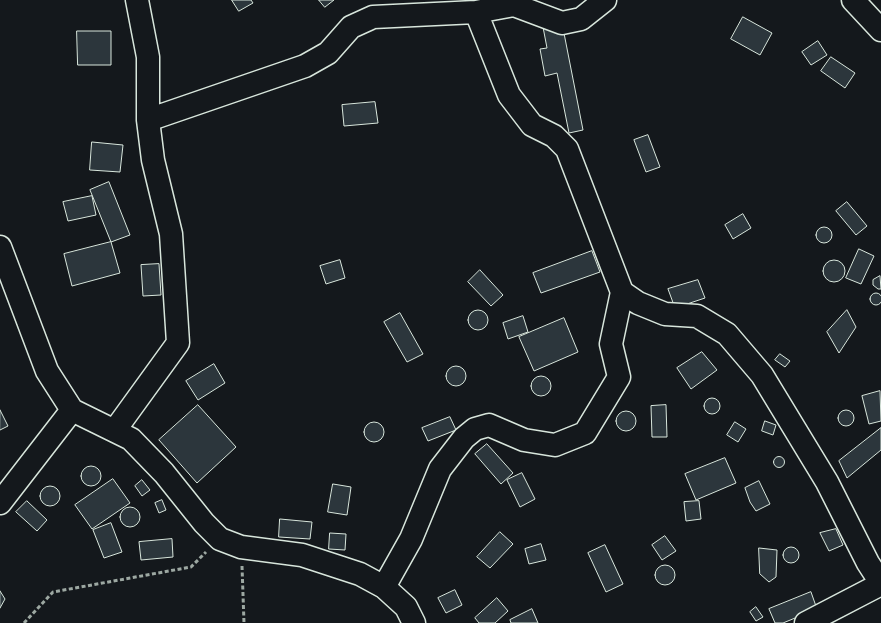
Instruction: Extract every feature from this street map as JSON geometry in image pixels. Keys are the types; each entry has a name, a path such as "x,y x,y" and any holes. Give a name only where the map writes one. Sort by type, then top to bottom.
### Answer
{"street":[{"path":"115,430 178,343 172,234 153,160 148,120 148,57 137,0"},
{"path":"148,120 305,66 328,52 351,27 373,17 476,12 514,5 562,23 581,19 605,0"},
{"path":"852,0 881,30"},
{"path":"384,587 410,539 440,469 464,438 476,430 489,425 524,440 555,445 585,433 618,377 611,344 622,292 567,149 554,136 532,125 509,95 476,12"},
{"path":"0,247 47,371 72,410 131,439 220,539 242,546 302,555 360,574 384,587 406,607 414,623"},
{"path":"622,292 638,303 665,314 697,316 727,334 762,375 827,482 868,563 881,584 806,623"},
{"path":"0,502 72,410"}],"path":[{"path":"24,623 53,592 191,567 220,539"},
{"path":"242,546 244,623"}],"building":[{"path":"232,0 251,0 253,3 239,11"},
{"path":"319,0 334,0 325,7"},
{"path":"743,17 772,33 760,55 731,39"},
{"path":"562,23 583,130 569,133 557,73 545,76 540,49 547,48 543,27"},
{"path":"77,31 111,31 111,65 78,65"},
{"path":"818,41 827,55 811,65 802,52"},
{"path":"831,57 855,73 845,88 821,71"},
{"path":"375,102 378,123 344,126 342,105"},
{"path":"648,135 660,167 646,172 634,140"},
{"path":"92,142 123,145 120,172 90,170"},
{"path":"109,182 130,235 111,242 90,190"},
{"path":"92,196 96,215 68,221 63,202"},
{"path":"847,202 867,226 856,235 836,211"},
{"path":"743,214 751,228 733,239 725,225"},
{"path":"824,227 830,229 832,235 830,241 824,243 818,241 816,235 818,229"},
{"path":"111,242 120,273 72,286 64,254"},
{"path":"859,249 874,256 861,284 846,278"},
{"path":"592,251 600,272 541,293 533,273"},
{"path":"340,260 345,278 326,284 320,266"},
{"path":"834,260 842,263 845,271 842,279 834,282 826,279 823,271 826,263"},
{"path":"159,264 161,295 143,296 141,265"},
{"path":"480,270 503,295 491,306 468,282"},
{"path":"880,276 881,289 878,289 873,285 873,280"},
{"path":"698,280 705,298 675,308 668,289"},
{"path":"876,293 882,299 876,305 870,299"},
{"path":"478,310 485,313 488,320 485,327 478,330 471,327 468,320 471,313"},
{"path":"847,310 856,327 839,353 827,332"},
{"path":"400,313 423,354 407,362 384,322"},
{"path":"523,316 528,332 508,339 503,323"},
{"path":"564,318 578,352 534,371 519,337"},
{"path":"702,352 717,370 691,389 677,368"},
{"path":"780,354 790,361 785,367 775,360"},
{"path":"214,364 225,383 198,400 186,381"},
{"path":"456,366 463,369 466,376 463,383 456,386 449,383 446,376 449,369"},
{"path":"541,376 548,379 551,386 548,393 541,396 534,393 531,386 534,379"},
{"path":"880,391 881,421 869,424 862,396"},
{"path":"709,398 715,398 720,403 718,412 709,414 704,409 704,403"},
{"path":"198,405 236,447 197,483 159,440"},
{"path":"666,405 667,437 652,437 651,406"},
{"path":"0,410 8,426 0,430"},
{"path":"843,410 849,410 854,415 852,424 843,426 838,421 838,415"},
{"path":"626,411 633,414 636,421 633,428 626,431 619,428 616,421 619,414"},
{"path":"450,417 456,430 428,441 422,428"},
{"path":"765,421 776,425 773,435 762,431"},
{"path":"374,422 381,425 384,432 381,439 374,442 367,439 364,432 367,425"},
{"path":"735,422 746,429 738,442 727,435"},
{"path":"881,428 881,450 847,478 839,461"},
{"path":"487,444 513,473 501,484 475,454"},
{"path":"779,456 785,462 779,468 773,462"},
{"path":"725,458 736,483 696,500 685,474"},
{"path":"91,466 98,469 101,476 98,483 91,486 84,483 81,476 84,469"},
{"path":"522,473 535,499 520,507 507,480"},
{"path":"113,479 130,503 92,529 75,505"},
{"path":"142,480 150,490 142,496 135,486"},
{"path":"759,481 770,504 756,511 750,502 745,488"},
{"path":"333,484 351,487 347,515 328,512"},
{"path":"50,486 57,489 60,496 57,503 50,506 43,503 40,496 43,489"},
{"path":"162,500 166,510 159,513 155,503"},
{"path":"27,501 47,520 37,531 16,512"},
{"path":"699,501 701,519 686,521 684,502"},
{"path":"130,507 137,510 140,517 137,524 130,527 123,524 120,517 123,510"},
{"path":"280,519 312,522 310,539 279,537"},
{"path":"111,523 122,552 104,558 93,530"},
{"path":"836,529 843,545 829,551 820,533"},
{"path":"500,532 513,544 490,568 477,557"},
{"path":"330,533 346,534 345,550 329,549"},
{"path":"665,536 676,551 662,560 652,545"},
{"path":"172,539 173,557 141,560 139,542"},
{"path":"541,544 546,560 529,564 525,549"},
{"path":"605,545 623,584 606,592 588,553"},
{"path":"788,547 794,547 799,552 797,561 788,563 783,558 783,552"},
{"path":"759,548 777,550 776,577 769,582 760,574"},
{"path":"665,565 672,568 675,575 672,582 665,585 658,582 655,575 658,568"},
{"path":"455,590 462,605 446,613 438,598"},
{"path":"0,591 5,599 0,608"},
{"path":"811,592 817,609 783,623 775,623 769,609"},
{"path":"497,598 508,611 495,623 479,623 475,618"},
{"path":"756,607 763,617 756,621 750,612"},
{"path":"532,609 538,623 511,623 510,620"}]}
